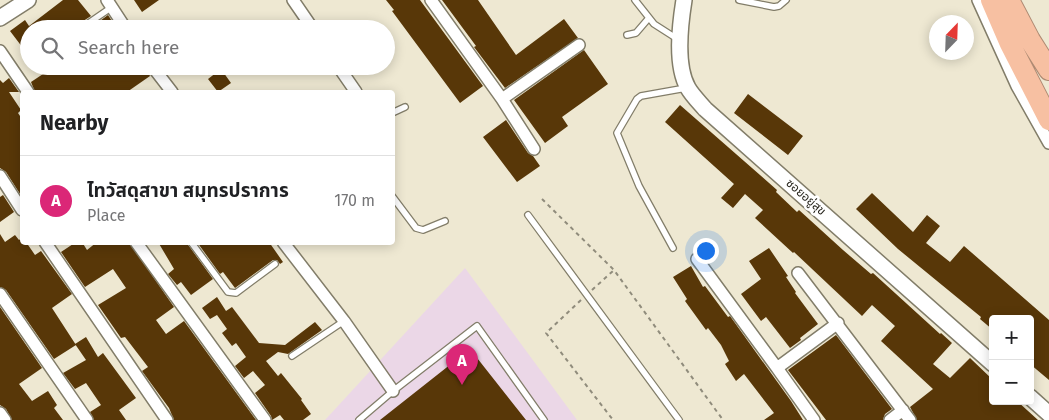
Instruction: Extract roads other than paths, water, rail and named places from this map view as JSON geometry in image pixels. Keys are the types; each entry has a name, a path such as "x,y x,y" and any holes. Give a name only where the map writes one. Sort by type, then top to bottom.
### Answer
{"highway":[{"path":"991,0 1010,44 1049,120"},
{"path":"1011,4 1049,70"}],"street":[{"path":"0,18 28,0"},
{"path":"293,0 307,20"},
{"path":"431,0 502,99 534,148"},
{"name":"ซอยอยู่สุข","path":"684,0 679,40 683,76 688,88 705,109 989,360"},
{"path":"978,0 1017,86 1049,143"},
{"path":"109,4 120,20"},
{"path":"502,99 579,45"},
{"path":"0,51 27,90"},
{"path":"159,75 170,90"},
{"path":"344,75 355,90"},
{"path":"0,176 20,207"},
{"path":"46,245 167,420"},
{"path":"138,245 265,420"},
{"path":"285,245 344,321 393,391"},
{"path":"697,259 814,420"},
{"path":"798,273 838,323 906,415 890,420"},
{"path":"0,294 87,420"},
{"path":"777,368 838,323"},
{"path":"1034,401 1049,414"},
{"path":"0,413 5,420"}],"lane":[{"path":"635,0 648,19 659,29 679,40"},
{"path":"740,0 774,7 779,6 786,0"},
{"path":"90,20 109,4"},
{"path":"627,35 636,33 648,19"},
{"path":"673,248 639,186 617,133 637,99 641,96 688,88"},
{"path":"395,112 405,107"},
{"path":"395,200 416,228 423,230 445,221"},
{"path":"528,215 679,420"},
{"path":"194,245 228,292 232,293 275,264"},
{"path":"292,356 344,321"},
{"path":"358,420 477,326 544,420"}],"place":[{"name":"ไทวัสดุสาขา สมุทรปราการ","path":"462,385"}]}
